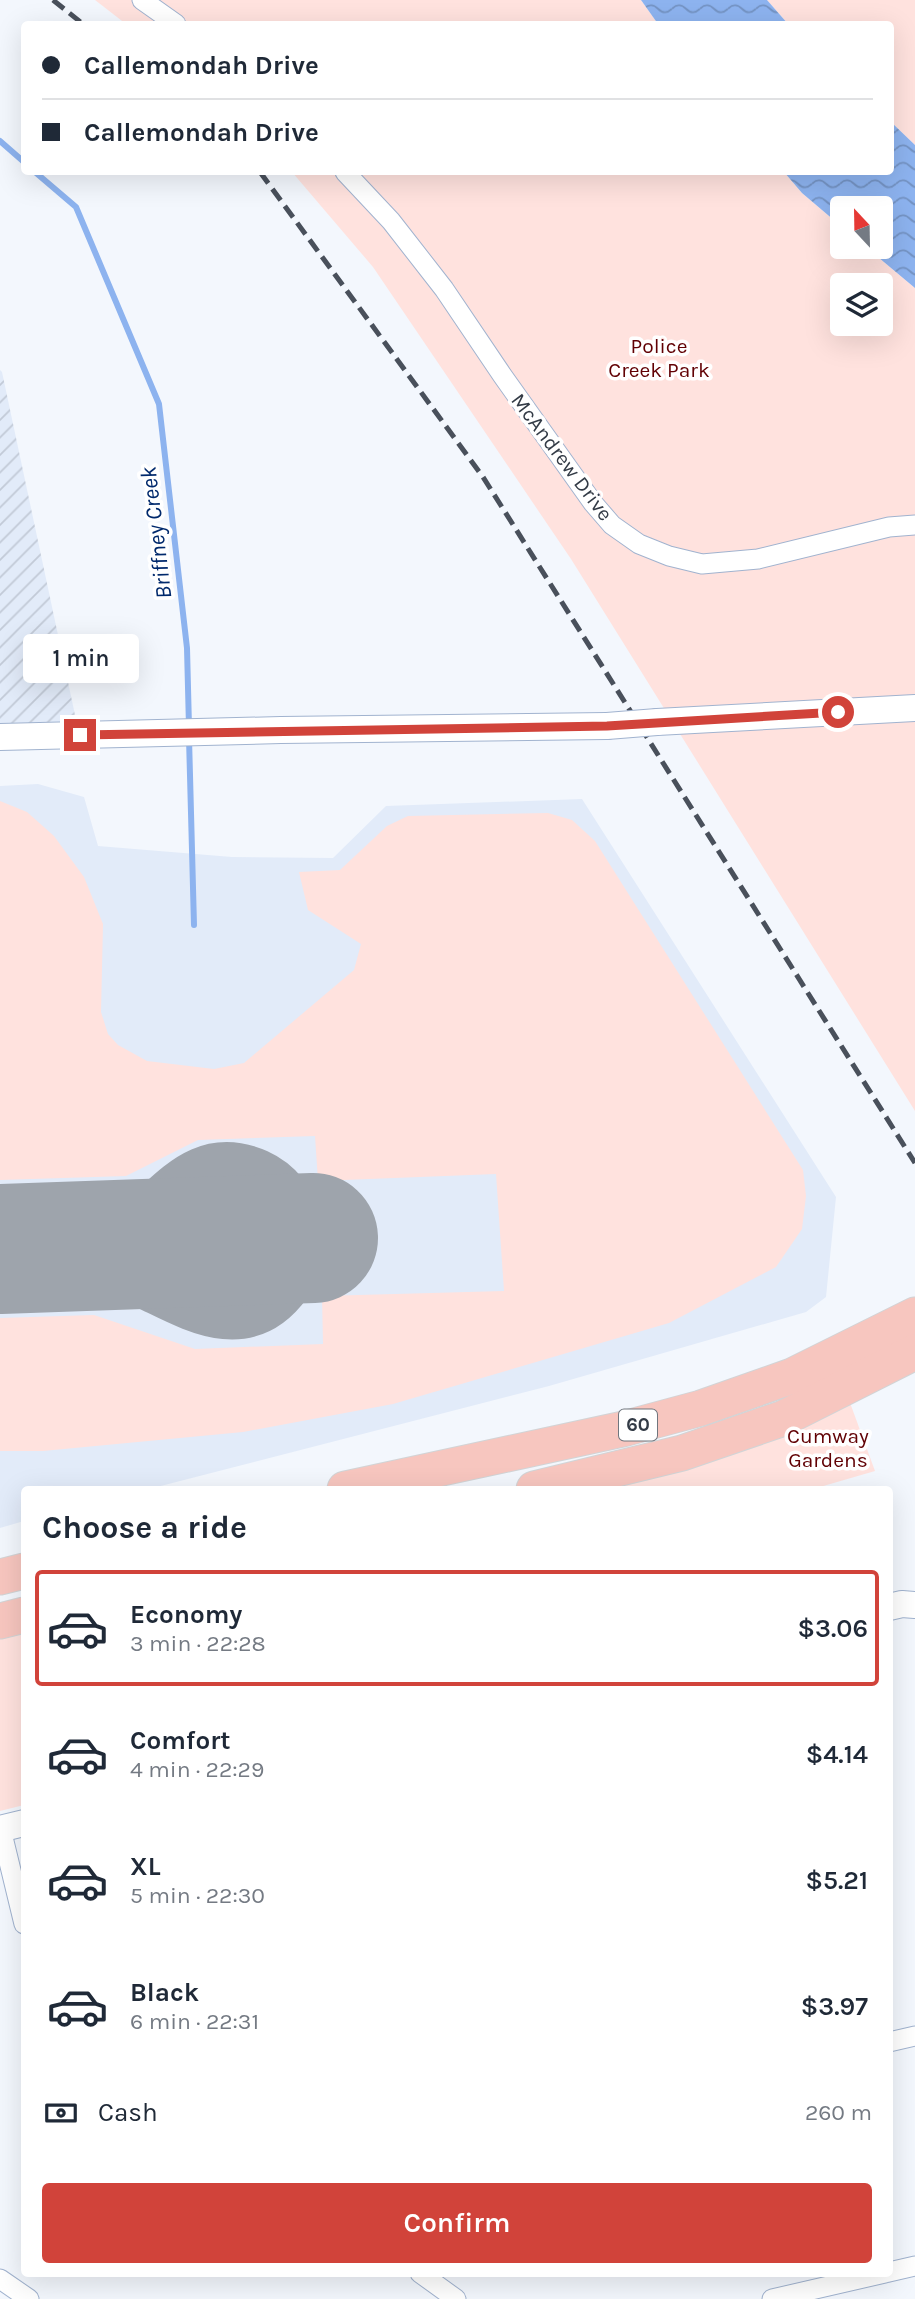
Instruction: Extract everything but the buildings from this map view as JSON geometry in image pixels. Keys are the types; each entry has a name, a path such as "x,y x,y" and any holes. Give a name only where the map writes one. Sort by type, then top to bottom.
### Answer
{"highway":[{"name":"60","path":"359,1486 623,1429 701,1408 792,1376 915,1315"},
{"name":"60","path":"546,1486 682,1453 784,1418 915,1352"},
{"path":"0,1577 21,1572"},
{"path":"0,1621 21,1616"}],"street":[{"path":"142,0 172,21"},
{"name":"McAndrew Drive","path":"348,175 391,221 444,289 593,503 612,525 639,544 669,556 702,564 758,559 889,527 915,525"},
{"path":"0,737 607,726 915,708"},
{"path":"893,1606 915,1605"},
{"path":"21,1824 0,1829 21,1912"},
{"path":"893,2041 915,2036"},
{"path":"893,2272 915,2266"},
{"path":"426,2277 456,2299"},
{"path":"772,2299 869,2277"},
{"path":"0,2278 29,2299"}],"shaded area":[{"path":"0,370 2,372 78,729 0,731"},
{"path":"38,784 84,797 98,846 232,857 333,858 386,806 582,799 836,1197 826,1297 806,1312 549,1386 161,1486 21,1486 21,1522 0,1528 0,786"}],"green space":[{"path":"95,0 641,0 656,21 122,21"},
{"path":"767,0 915,0 915,145 894,125 894,21 785,21"},
{"name":"Police Creek Park","path":"295,175 787,175 802,193 830,217 830,259 880,259 915,288 915,1111 571,559 373,267"},
{"path":"0,801 27,812 54,836 84,877 103,924 101,1012 108,1034 118,1045 147,1061 214,1069 244,1063 354,970 361,944 308,910 299,872 340,870 387,826 408,816 548,813 572,820 595,841 803,1170 806,1196 802,1229 776,1267 669,1323 393,1404 243,1432 43,1451 0,1451 0,1318 94,1315 195,1349 323,1344 322,1296 504,1291 496,1174 318,1181 315,1136 198,1140 126,1176 0,1180"},
{"name":"Cumway Gardens","path":"849,1400 875,1471 823,1486 589,1486"},
{"path":"21,1631 21,1806 0,1811 0,1636"}],"water":[{"path":"641,0 767,0 785,21 656,21"},
{"path":"894,125 915,145 915,288 880,259 893,259 893,196 830,196 830,217 802,193 787,175 894,175"}],"waterway":[{"name":"Briffney Creek","path":"0,141 21,159"},
{"name":"Briffney Creek","path":"39,175 76,207 159,404 187,648 189,727"},
{"name":"Briffney Creek","path":"189,738 194,925"}],"taxiway":[{"path":"0,1248 68,1246 106,1241 143,1219 193,1178 212,1170 233,1168 257,1175 277,1189 294,1215 299,1238 296,1262 286,1283 270,1300 254,1309 237,1313 219,1312 183,1301 72,1246"}],"runway":[{"path":"0,1249 313,1238"}],"railway":[{"path":"53,0 79,21"},
{"path":"262,175 483,477 915,1163"}],"route":[{"path":"80,735 607,726 838,712"}]}
